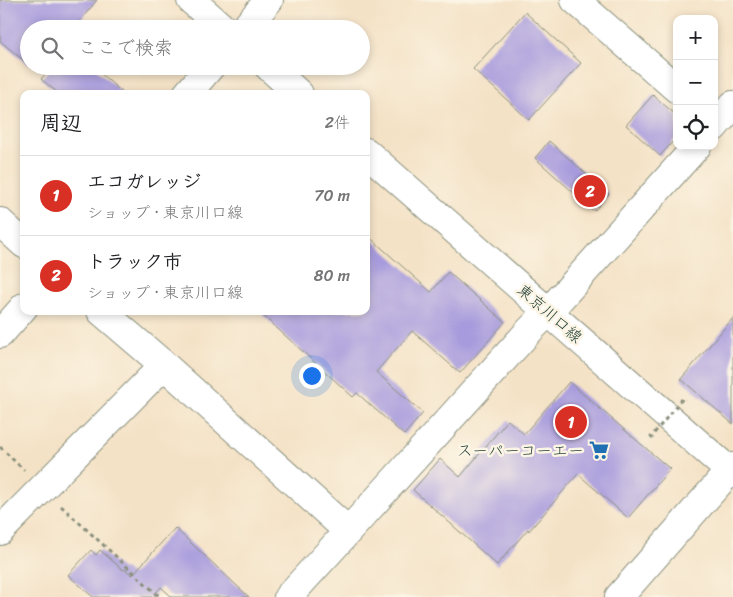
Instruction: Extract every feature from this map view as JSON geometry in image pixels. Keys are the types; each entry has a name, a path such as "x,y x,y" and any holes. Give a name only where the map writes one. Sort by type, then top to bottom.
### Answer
{"street":[{"path":"191,0 214,20"},
{"path":"252,20 269,0"},
{"path":"575,0 673,86"},
{"path":"190,90 203,75"},
{"path":"278,75 295,90"},
{"path":"288,597 693,150"},
{"name":"東京川口線","path":"370,155 732,470"},
{"path":"0,222 20,240"},
{"path":"0,334 20,312"},
{"path":"106,315 348,531"},
{"path":"0,530 164,365"},
{"path":"619,597 732,470"}],"path":[{"path":"653,439 651,437 683,398 686,400"},
{"path":"0,447 160,597"}],"building":[{"path":"0,0 97,0 80,20 20,20 20,58 0,41"},
{"path":"525,12 581,63 529,120 473,69"},
{"path":"44,75 102,75 119,90 54,90 41,79"},
{"path":"653,95 673,112 673,141 660,156 626,125"},
{"path":"549,141 609,194 594,211 535,158"},
{"path":"370,238 431,292 448,272 505,322 460,373 412,331 376,372 423,413 404,435 357,393 353,397 262,315 370,315"},
{"path":"733,318 733,424 681,379"},
{"path":"569,382 670,469 628,518 578,474 497,565 413,490 440,459 460,477 508,420 524,434"},
{"path":"175,528 249,597 172,597 161,587 154,595 156,597 93,597 68,575 91,550 96,555 100,550 123,570 125,569 132,575"}],"place":[{"name":"トラック市","path":"590,191"},
{"name":"エコガレッジ","path":"571,422"},
{"name":"スーパーコーエー","path":"599,450"}]}
